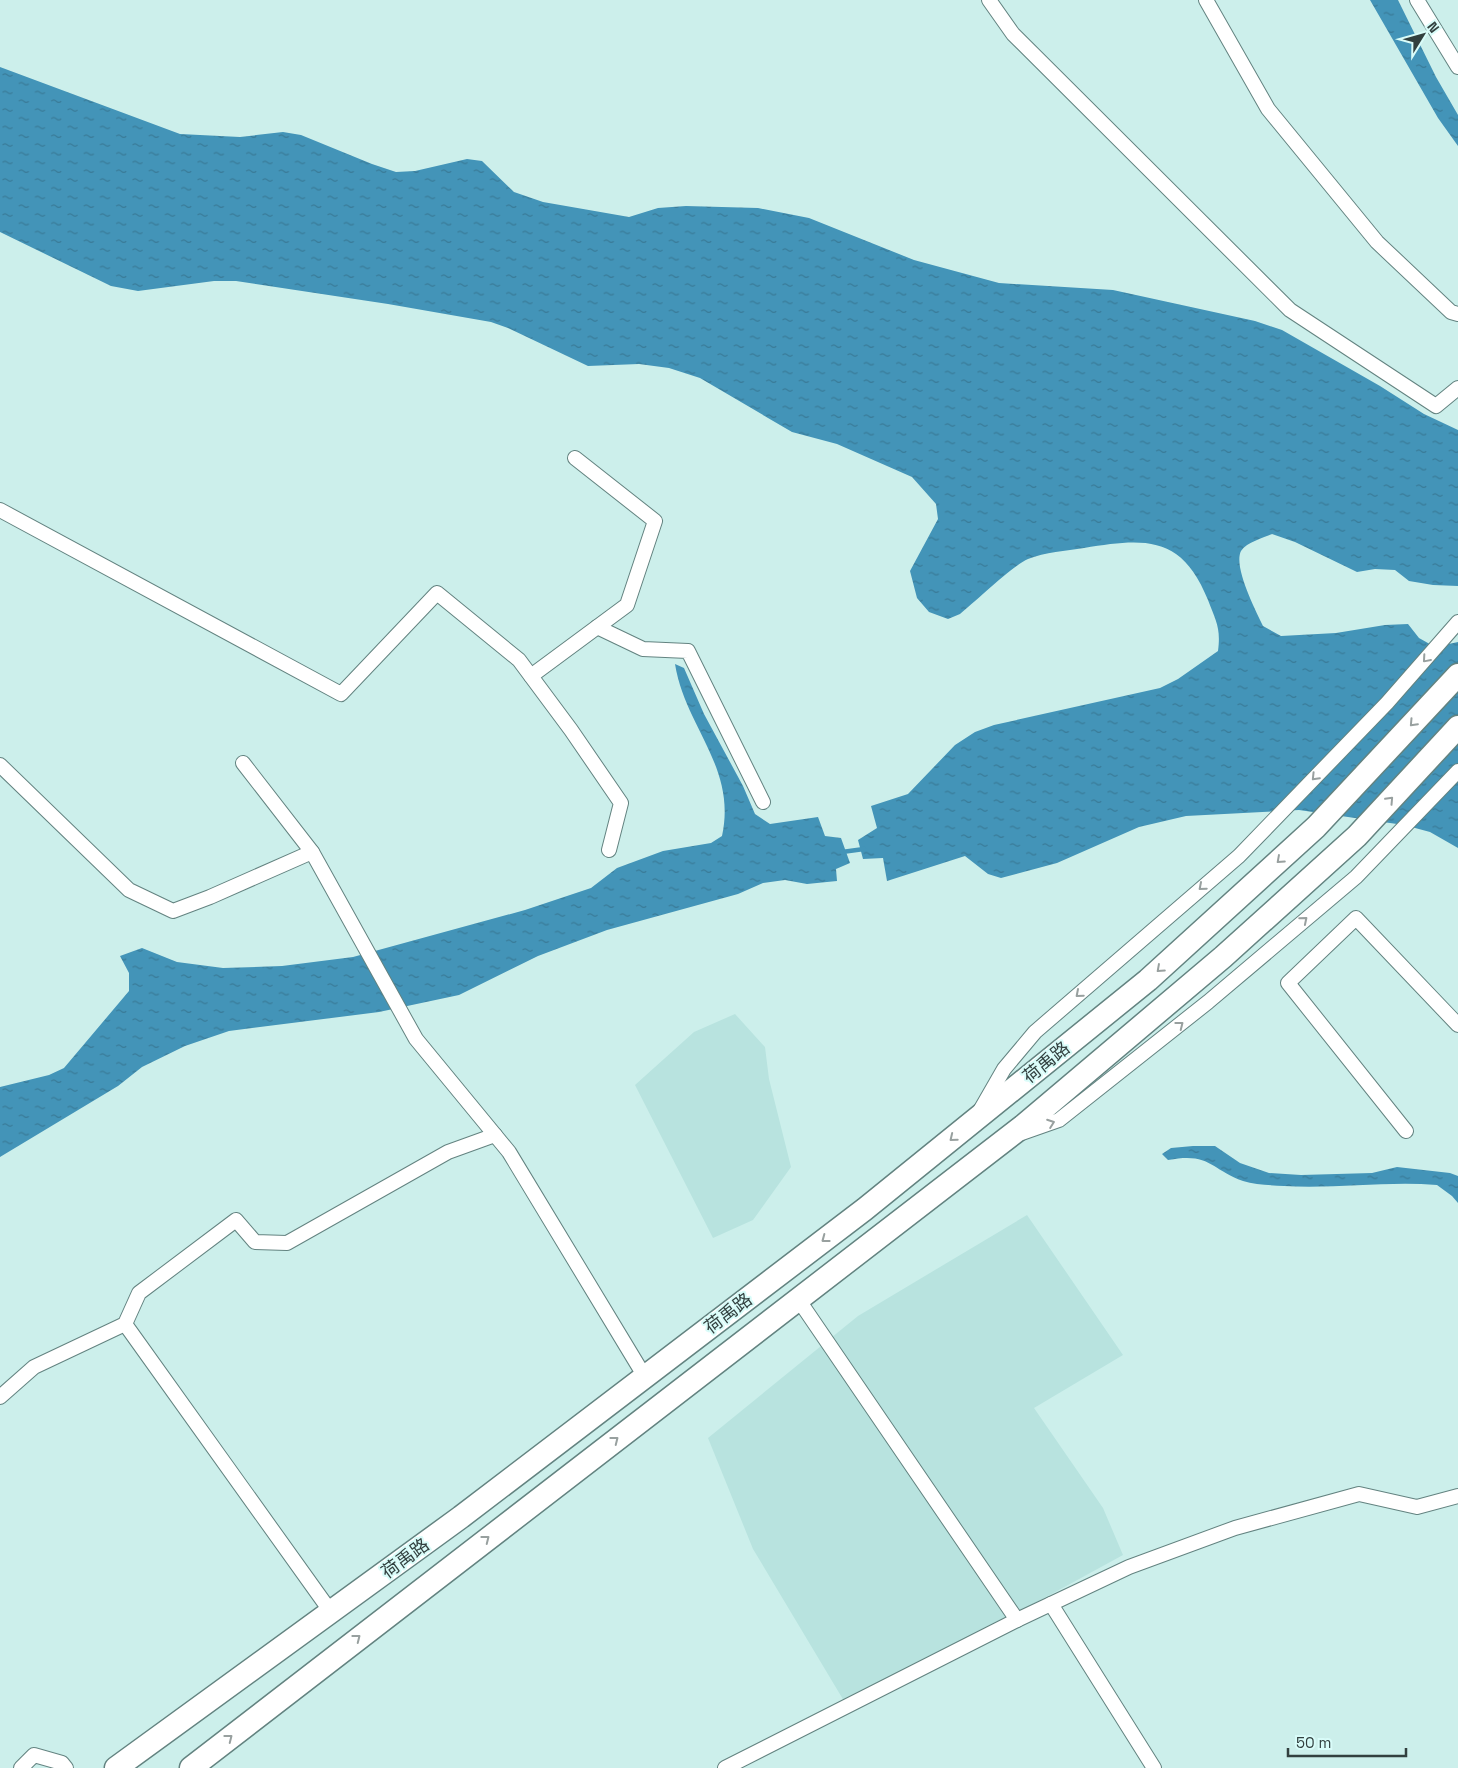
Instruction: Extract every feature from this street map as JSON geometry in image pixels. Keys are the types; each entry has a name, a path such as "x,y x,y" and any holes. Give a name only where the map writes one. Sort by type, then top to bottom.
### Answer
{"main road":[{"name":"荷禹路","path":"116,1768 461,1517 865,1209 1148,980 1316,827 1458,675"},
{"name":"荷禹路","path":"191,1768 1005,1140 1223,957 1356,836 1458,726"}],"street":[{"path":"988,0 1013,34 1290,310 1436,406 1458,388"},
{"path":"1206,0 1274,116 1377,242 1451,312 1458,314"},
{"path":"1417,0 1458,67"},
{"path":"531,676 627,604 655,521 574,458"},
{"path":"0,510 341,694 437,593 519,660 621,803 609,850"},
{"path":"972,1122 1004,1069 1035,1032 1239,856 1387,703 1458,622"},
{"path":"597,627 643,649 688,650 763,802"},
{"path":"243,763 312,852 416,1039 509,1152 645,1376"},
{"path":"2,771 129,890 173,911 210,898 312,852"},
{"path":"1005,1140 1059,1120 1208,1002 1356,877 1458,772"},
{"path":"1406,1131 1288,983 1356,918 1458,1025"},
{"path":"0,1397 34,1367 125,1324 139,1293 236,1220 254,1242 287,1244 448,1152 495,1135"},
{"path":"798,1299 1017,1620"},
{"path":"125,1324 331,1612"},
{"path":"725,1768 1017,1620 1129,1567 1235,1528 1359,1494 1417,1507 1458,1496"},
{"path":"1051,1604 1154,1768"},
{"path":"21,1768 34,1754 62,1762 66,1768"}],"shaded area":[{"path":"735,1014 765,1047 769,1079 791,1167 753,1220 713,1238 635,1085 694,1032"},
{"path":"1027,1215 1123,1355 1034,1408 1103,1508 1123,1555 847,1706 753,1549 708,1438 858,1316"}],"water":[{"path":"1370,0 1398,0 1436,77 1458,115 1458,146 1438,118"},
{"path":"0,67 180,134 240,137 283,132 301,135 396,172 415,171 467,159 482,161 514,192 543,202 629,217 658,208 686,206 758,208 809,218 914,260 999,283 1113,290 1255,321 1282,330 1380,386 1424,414 1458,430 1458,586 1433,585 1409,581 1395,570 1375,569 1357,572 1295,542 1272,534 1247,545 1241,551 1239,558 1246,589 1263,626 1281,636 1336,633 1385,625 1408,624 1419,638 1435,647 1458,642 1458,848 1430,832 1404,825 1299,810 1186,816 1139,827 1057,863 1001,878 988,874 965,856 887,881 883,858 863,859 858,840 877,828 871,806 908,794 955,745 975,732 994,725 1160,688 1178,679 1218,651 1219,636 1215,619 1198,579 1186,563 1173,552 1159,546 1143,543 1106,545 1041,555 1021,563 960,614 948,619 929,612 917,598 910,571 938,519 936,504 912,477 837,444 792,432 700,378 669,368 639,364 588,366 508,328 491,322 388,304 236,281 214,281 138,291 111,286 0,232"},
{"path":"675,664 684,668 704,714 743,786 755,814 770,824 818,817 825,836 841,838 850,863 836,869 837,881 807,884 785,880 763,883 738,894 607,930 538,956 459,995 379,1012 229,1031 185,1046 142,1067 118,1086 0,1157 0,1087 49,1075 64,1068 129,991 129,973 120,956 142,948 177,962 223,968 282,966 353,957 525,910 591,888 617,868 663,851 711,843 722,836 725,811 722,789 708,748 681,687"},
{"path":"1215,1146 1240,1163 1269,1173 1301,1175 1372,1173 1397,1167 1450,1173 1458,1176 1458,1203 1437,1185 1399,1184 1303,1187 1258,1184 1243,1181 1201,1160 1182,1158 1168,1160 1162,1154 1171,1148"}],"waterway":[{"path":"842,852 864,849"}]}
